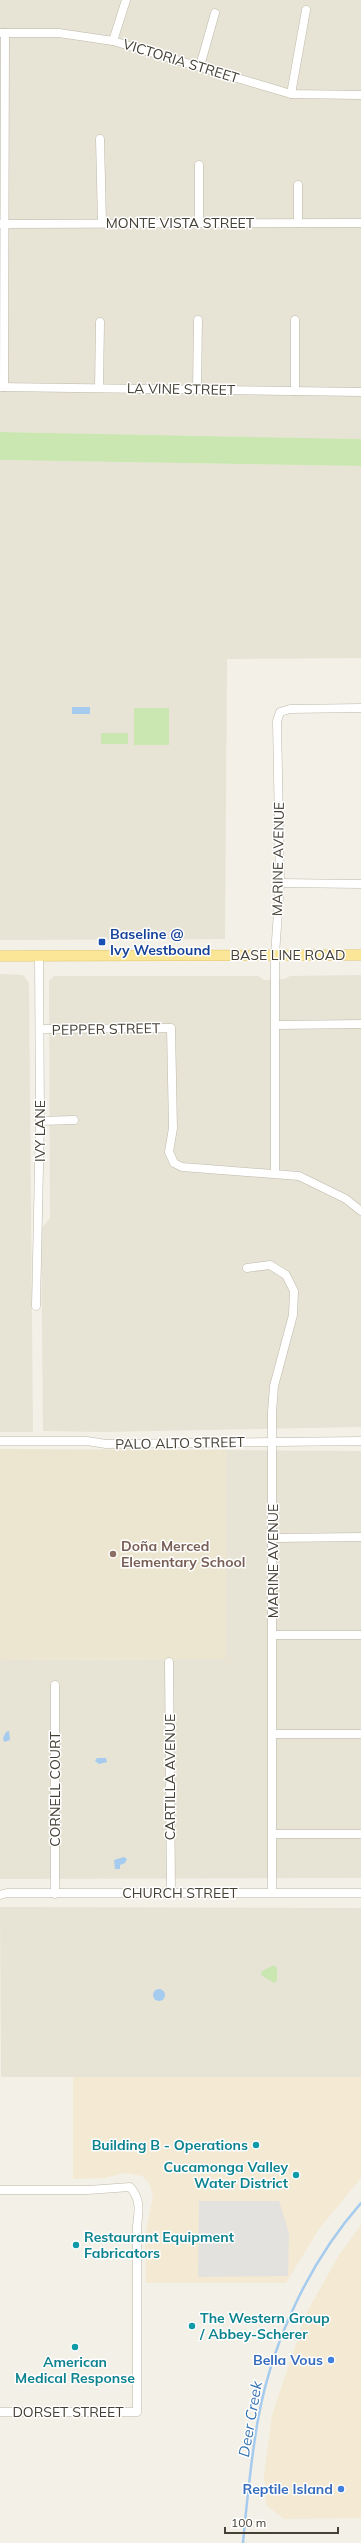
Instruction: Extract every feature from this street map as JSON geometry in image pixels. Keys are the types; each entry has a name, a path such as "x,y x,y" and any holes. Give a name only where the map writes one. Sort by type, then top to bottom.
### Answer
{"main road":[{"name":"BASE LINE ROAD","path":"0,956 361,955"}],"street":[{"path":"113,41 126,0"},
{"path":"291,94 306,10"},
{"path":"200,66 215,13"},
{"path":"2,387 3,33"},
{"name":"VICTORIA STREET","path":"3,33 59,33 113,41 291,94 361,95"},
{"path":"100,139 102,223"},
{"path":"199,165 199,222"},
{"path":"298,185 298,223"},
{"name":"MONTE VISTA STREET","path":"2,224 199,222 361,223"},
{"path":"197,389 198,320"},
{"path":"295,320 295,391"},
{"path":"99,388 100,322"},
{"name":"LA VINE STREET","path":"2,387 361,392"},
{"name":"MARINE AVENUE","path":"275,1173 275,955 280,883 277,721 280,712 290,709 361,708"},
{"path":"280,883 361,884"},
{"name":"IVY LANE","path":"36,1306 40,1121 39,956"},
{"path":"276,1025 361,1024"},
{"name":"PEPPER STREET","path":"40,1029 171,1028 173,1128 169,1152 174,1163 182,1167 275,1173"},
{"path":"40,1121 74,1120"},
{"path":"275,1173 310,1180 346,1199 361,1211"},
{"name":"MARINE AVENUE","path":"248,1268 270,1265 286,1275 294,1291 293,1315 274,1386 272,1441 274,1538 272,1892"},
{"name":"PALO ALTO STREET","path":"0,1441 87,1441 106,1444 361,1441"},
{"path":"274,1538 361,1537"},
{"path":"273,1635 361,1635"},
{"name":"CARTILLA AVENUE","path":"169,1662 171,1892"},
{"name":"CORNELL COURT","path":"55,1685 55,1894"},
{"path":"274,1734 361,1734"},
{"path":"273,1834 361,1834"},
{"name":"CHURCH STREET","path":"0,1895 7,1893 55,1894 171,1892 361,1893"},
{"name":"DORSET STREET","path":"0,2190 88,2190 122,2186 130,2187 137,2195 139,2209 137,2226 137,2412 0,2412"}],"shaded area":[{"path":"0,0 361,0 361,439 0,432"},
{"path":"0,460 361,466 361,658 227,659 225,939 0,940"},
{"path":"0,974 23,975 29,983 33,1432 0,1432"},
{"path":"361,975 361,1427 102,1432 43,1431 41,1229 50,1218 49,981 54,976 258,976 264,980 285,979 290,976"},
{"name":"Doña Merced Elementary School","path":"0,1449 226,1450 226,1659 0,1660"},
{"path":"226,1450 361,1451 361,1878 0,1879 0,1660 226,1659"},
{"path":"0,1907 361,1908 361,2077 1,2077"},
{"name":"Cucamonga Valley Water District","path":"73,2077 361,2077 361,2178 319,2229 286,2283 146,2283 145,2236 153,2196 149,2183 142,2176 125,2173 105,2178 73,2179"},
{"path":"199,2201 279,2201 289,2233 288,2276 198,2277"},
{"path":"361,2225 361,2518 284,2519 266,2505 264,2475 272,2415 306,2314 339,2255"}],"green space":[{"path":"0,432 361,439 361,466 0,460"},
{"path":"134,708 169,708 169,745 134,745"},
{"path":"101,733 128,733 128,744 101,744"},
{"path":"274,1965 277,1968 277,1981 274,1983 261,1975 262,1971"}],"water":[{"path":"72,707 90,707 90,714 72,714"},
{"path":"9,1731 10,1740 4,1742 3,1738 6,1732"},
{"path":"97,1758 106,1758 107,1762 99,1764 95,1761"},
{"path":"124,1857 127,1859 125,1863 120,1865 120,1869 115,1869 114,1860"},
{"path":"157,1989 161,1989 165,1995 161,2001 157,2001 153,1997 153,1993"}],"waterway":[{"name":"Deer Creek","path":"243,2543 256,2430 274,2357 284,2329 310,2275 326,2250 361,2203"}],"place":[{"name":"Baseline @ Ivy Westbound","path":"102,942"},
{"name":"Doña Merced Elementary School","path":"113,1554"},
{"name":"Building B - Operations","path":"256,2145"},
{"name":"Cucamonga Valley Water District","path":"296,2175"},
{"name":"Restaurant Equipment Fabricators","path":"76,2245"},
{"name":"The Western Group / Abbey-Scherer","path":"192,2326"},
{"name":"American Medical Response","path":"75,2347"},
{"name":"Bella Vous","path":"331,2360"},
{"name":"Reptile Island","path":"341,2489"}]}
